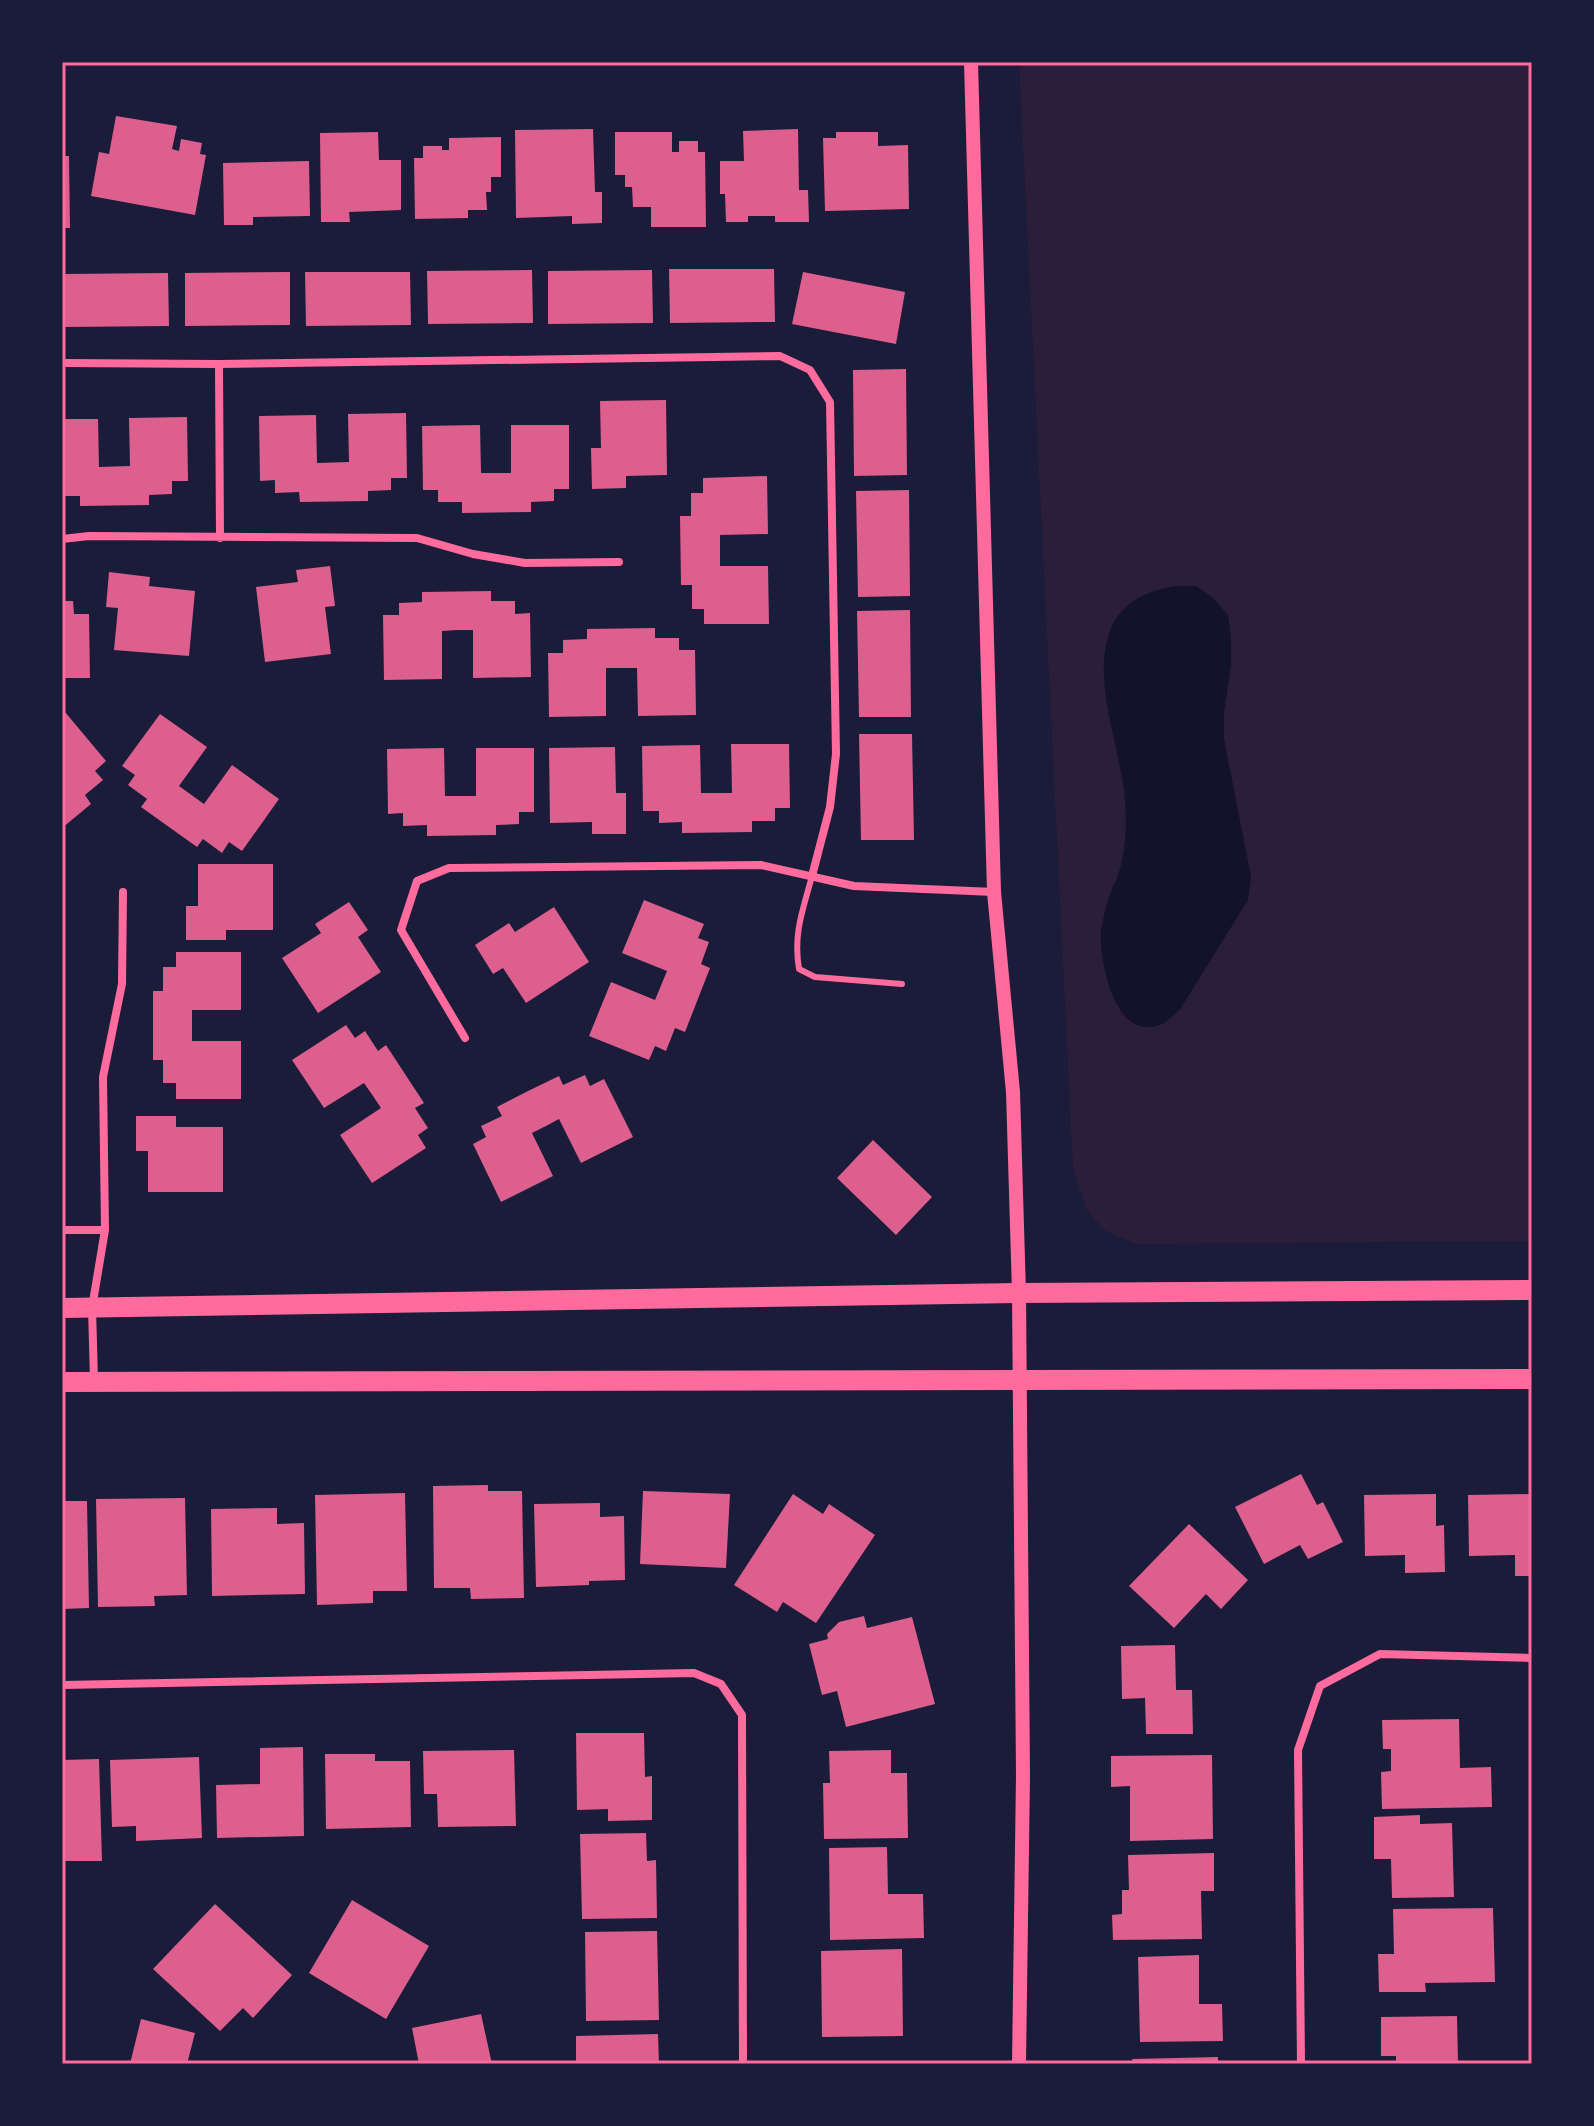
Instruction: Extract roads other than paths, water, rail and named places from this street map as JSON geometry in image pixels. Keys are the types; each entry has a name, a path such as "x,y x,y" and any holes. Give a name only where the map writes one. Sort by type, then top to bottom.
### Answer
{"main road":[{"path":"62,1308 1019,1293 1532,1290"},
{"path":"62,1382 1532,1379"}],"street":[{"path":"971,62 994,892 1013,1092 1019,1293 1023,1759 1019,2064"},
{"path":"62,363 219,364 780,356 810,370 830,402 836,754 830,807 812,876"},
{"path":"219,364 220,538"},
{"path":"62,539 89,536 417,538 473,554 525,563 619,562"},
{"path":"465,1038 401,930 417,881 449,868 761,865 854,886 994,892"},
{"path":"94,1381 92,1308 105,1230 103,1077 122,984 123,892"},
{"path":"62,1230 105,1230"},
{"path":"1301,2064 1298,1750 1320,1686 1380,1654 1532,1658"},
{"path":"62,1685 694,1673 721,1684 742,1715 743,2064"}],"lane":[{"path":"812,876 797,930 795,948 799,969 815,977 902,984"}]}
